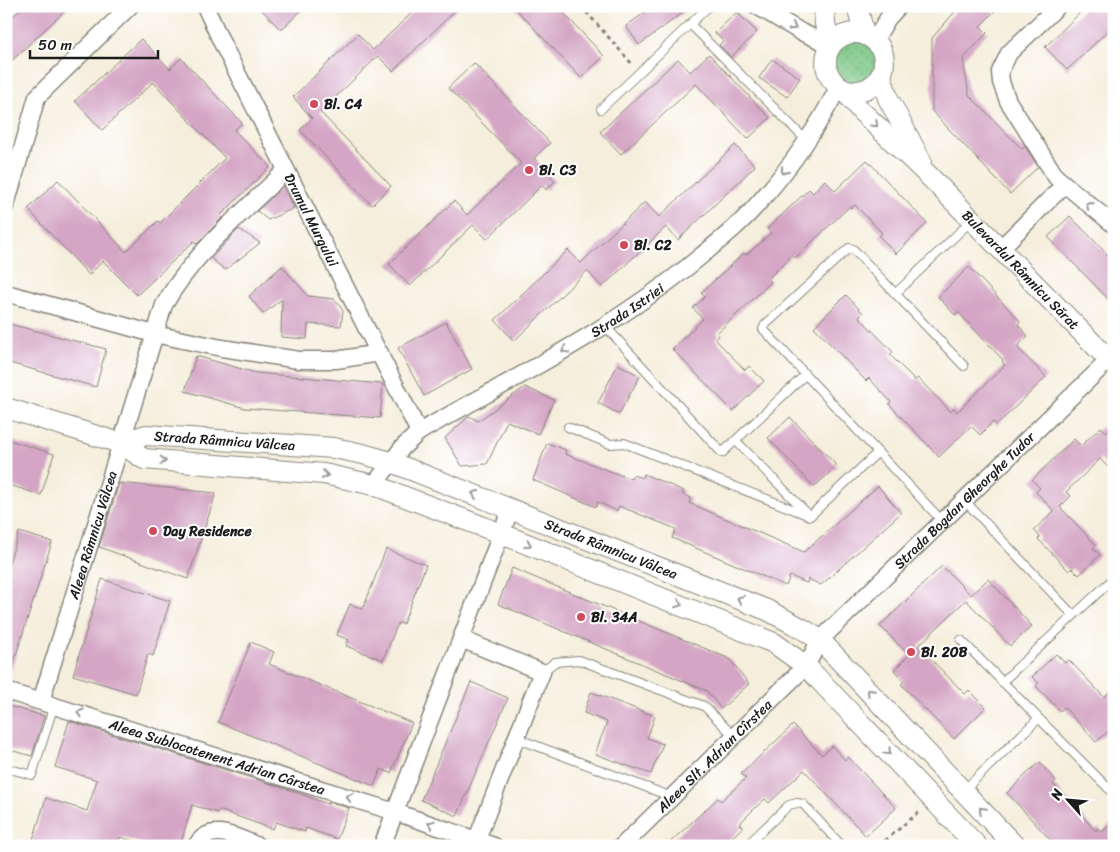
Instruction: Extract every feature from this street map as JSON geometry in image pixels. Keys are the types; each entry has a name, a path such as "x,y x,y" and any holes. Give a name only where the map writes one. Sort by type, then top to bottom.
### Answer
{"street":[{"path":"6,205 37,97 130,6"},
{"name":"Drumul Murgului","path":"205,6 419,432"},
{"path":"757,6 801,32 831,45"},
{"path":"824,6 825,24 831,45"},
{"path":"857,6 869,37 882,49 885,60 881,76 868,88 850,91 840,87 830,78 826,68 826,56 831,45 845,34 869,37"},
{"path":"869,37 899,6"},
{"path":"1058,6 1009,53 1003,62 1001,82 1008,101 1052,172 1064,185 1114,225"},
{"name":"Bulevardul Râmnicu Sărat","path":"881,76 888,98 927,174"},
{"name":"Strada Istriei","path":"374,485 390,462 419,432 606,327 679,274 734,228 762,200 806,141 840,87"},
{"name":"Bulevardul Râmnicu Sărat","path":"840,87 861,112 927,174 1111,363"},
{"name":"Aleea Râmnicu Vâlcea","path":"47,703 120,443 164,305 177,282 194,261 286,170"},
{"path":"1000,249 1064,185"},
{"path":"6,293 154,334 222,348 299,360 336,360 380,353"},
{"name":"Strada Bogdan Gheorghe Tudor","path":"806,666 820,640 964,500 1111,363"},
{"name":"Strada Râmnicu Vâlcea","path":"6,408 120,443 144,459 324,474 374,485 754,635 788,652 806,666 977,846"},
{"name":"Strada Râmnicu Vâlcea","path":"120,443 146,435 334,448 363,454 390,462 512,508 767,610 790,621 820,640 1015,846"},
{"path":"382,846 512,508"},
{"path":"461,639 542,672 476,839"},
{"name":"Aleea Slt. Adrian Cîrstea","path":"622,846 806,666"},
{"path":"6,691 47,703"},
{"name":"Aleea Sublocotenent Adrian Cârstea","path":"47,703 395,812 494,846"},
{"path":"196,846 204,835 214,832 229,834 258,846"}],"lane":[{"path":"601,109 708,6"},
{"path":"690,24 806,141"},
{"path":"895,294 972,220"},
{"path":"942,521 763,329 765,325 846,250 853,249 964,366"},
{"path":"606,327 720,452 724,453 806,375"},
{"path":"568,427 610,444 624,443 810,516"},
{"path":"737,442 810,516"},
{"path":"810,516 878,452"},
{"path":"964,500 1074,615"},
{"path":"1002,682 1114,578"},
{"path":"961,640 1114,794"},
{"path":"542,672 555,662 579,660 704,706 734,736"},
{"path":"6,768 32,775 47,703"},
{"path":"963,790 1038,719"},
{"path":"516,738 672,797"},
{"path":"746,846 789,805 797,803 803,804 842,846"}],"path":[{"path":"581,6 639,72"},
{"path":"879,846 933,799"}],"green space":[{"path":"855,41 870,47 876,62 870,77 855,83 840,77 834,62 840,47"}],"building":[{"path":"24,6 70,6 6,66 6,23"},
{"path":"258,6 306,6 281,30"},
{"name":"Bl. C4","path":"419,6 460,6 393,71 378,56 320,112 391,186 372,205 300,130 312,118 293,97 358,34 373,50"},
{"path":"513,6 557,6 604,56 581,78"},
{"path":"654,6 692,6 639,45 626,26"},
{"path":"960,6 1000,6 980,26 987,33 963,59 969,95 1022,149 1025,146 1038,167 1010,194 932,111 932,38"},
{"path":"1087,6 1114,6 1114,25 1067,70 1045,47"},
{"path":"737,12 757,32 731,57 719,45 723,41 715,33"},
{"path":"141,39 170,69 181,58 242,123 234,130 270,167 220,216 222,218 197,244 194,241 137,295 103,261 89,275 28,209 58,180 126,252 158,221 160,223 225,158 153,82 102,130 75,101"},
{"path":"709,54 770,118 748,139 696,84 621,154 600,132 678,59 690,72"},
{"path":"772,59 800,78 787,97 759,78"},
{"name":"Bl. C3","path":"474,63 550,143 534,158 555,181 546,190 542,185 487,239 473,225 410,286 389,264 454,201 467,215 521,163 448,88"},
{"name":"Bl. C2","path":"735,145 755,166 678,240 666,227 602,287 587,271 514,341 495,320 568,250 581,263 645,202 659,217"},
{"path":"867,160 927,223 896,254 879,236 882,233 855,205 851,208 850,206 795,258 792,255 768,279 771,282 717,333 719,336 715,339 745,370 749,366 764,381 733,411 672,349 703,319 693,308 705,297 701,293 744,253 746,255 771,233 767,229 809,189 813,193 825,180 835,191"},
{"path":"283,186 294,208 268,220 257,211"},
{"path":"1070,216 1114,261 1114,305 1048,237"},
{"path":"239,229 260,243 225,270 211,258"},
{"path":"282,266 308,296 335,299 343,311 341,326 308,324 307,339 281,337 282,299 263,314 249,296"},
{"path":"969,267 1020,321 1018,325 1028,336 1017,347 1046,377 997,425 993,422 980,435 971,426 939,457 889,404 891,402 869,378 866,381 814,327 846,295 863,313 859,317 893,352 890,355 915,380 918,378 951,412 954,408 957,412 1005,365 1002,362 1003,360 958,312 955,315 938,297"},
{"path":"446,322 472,369 424,396 398,348"},
{"path":"6,323 106,349 96,387 6,362"},
{"path":"196,356 256,373 383,384 380,418 245,408 185,391"},
{"path":"618,364 640,376 619,414 598,403"},
{"path":"525,387 554,400 538,434 507,421 487,464 462,466 445,438 469,416 478,421"},
{"path":"790,417 837,466 814,487 768,438"},
{"path":"1114,424 1114,473 1100,459 1066,492 1071,496 1060,507 1096,545 1093,548 1100,555 1079,575 1072,568 1069,571 1038,539 1040,537 1034,530 1054,511 1036,492 1040,488 1032,480 1074,439 1081,446 1101,427 1106,432"},
{"path":"6,439 54,454 41,495 6,484"},
{"path":"547,443 566,450 565,454 631,479 633,475 642,478 644,474 684,491 682,494 691,498 689,503 804,552 878,486 901,513 821,585 808,579 807,583 790,576 786,586 672,538 676,529 619,506 617,511 598,502 596,507 533,480"},
{"name":"Day Residence","path":"119,483 216,493 188,579 99,547"},
{"path":"19,532 52,542 9,677 6,677 6,572"},
{"path":"386,549 426,565 403,624 398,623 383,660 346,646 349,640 337,635 350,604 363,609"},
{"name":"Bl. 20B","path":"942,566 971,595 988,579 1032,626 1010,646 966,600 918,646 965,694 969,690 986,707 954,739 901,684 904,681 894,670 909,655 880,626"},
{"name":"Bl. 34A","path":"512,568 730,659 749,684 721,709 707,691 498,604"},
{"path":"102,579 170,601 153,656 148,654 136,694 73,675"},
{"path":"251,642 274,652 269,664 412,723 391,773 381,769 374,786 218,722"},
{"path":"1056,654 1065,663 1069,660 1104,697 1114,688 1114,726 1096,742 1064,707 1060,711 1036,686 1039,683 1032,677"},
{"path":"471,682 508,698 457,816 421,800"},
{"path":"591,692 655,716 647,738 663,744 651,774 595,754 607,722 584,713"},
{"path":"6,705 44,716 32,756 6,749"},
{"path":"69,721 287,789 328,804 329,802 349,808 337,839 306,828 305,832 276,822 273,829 219,810 218,813 192,805 180,846 150,846 120,837 118,846 31,846 46,798 87,811 97,780 55,767"},
{"path":"793,725 822,755 832,746 845,760 848,757 896,808 866,836 804,770 769,803 765,799 754,809 739,824 743,827 723,846 666,846 718,798 721,801 746,778 741,774"},
{"path":"1039,762 1056,781 1053,784 1096,831 1098,828 1102,832 1114,821 1114,846 1056,846 1007,793"}],"place":[{"name":"Bl. C4","path":"314,104"},
{"name":"Bl. C3","path":"529,170"},
{"name":"Bl. C2","path":"624,245"},
{"name":"Day Residence","path":"153,531"},
{"name":"Bl. 34A","path":"581,617"},
{"name":"Bl. 20B","path":"911,652"}]}
